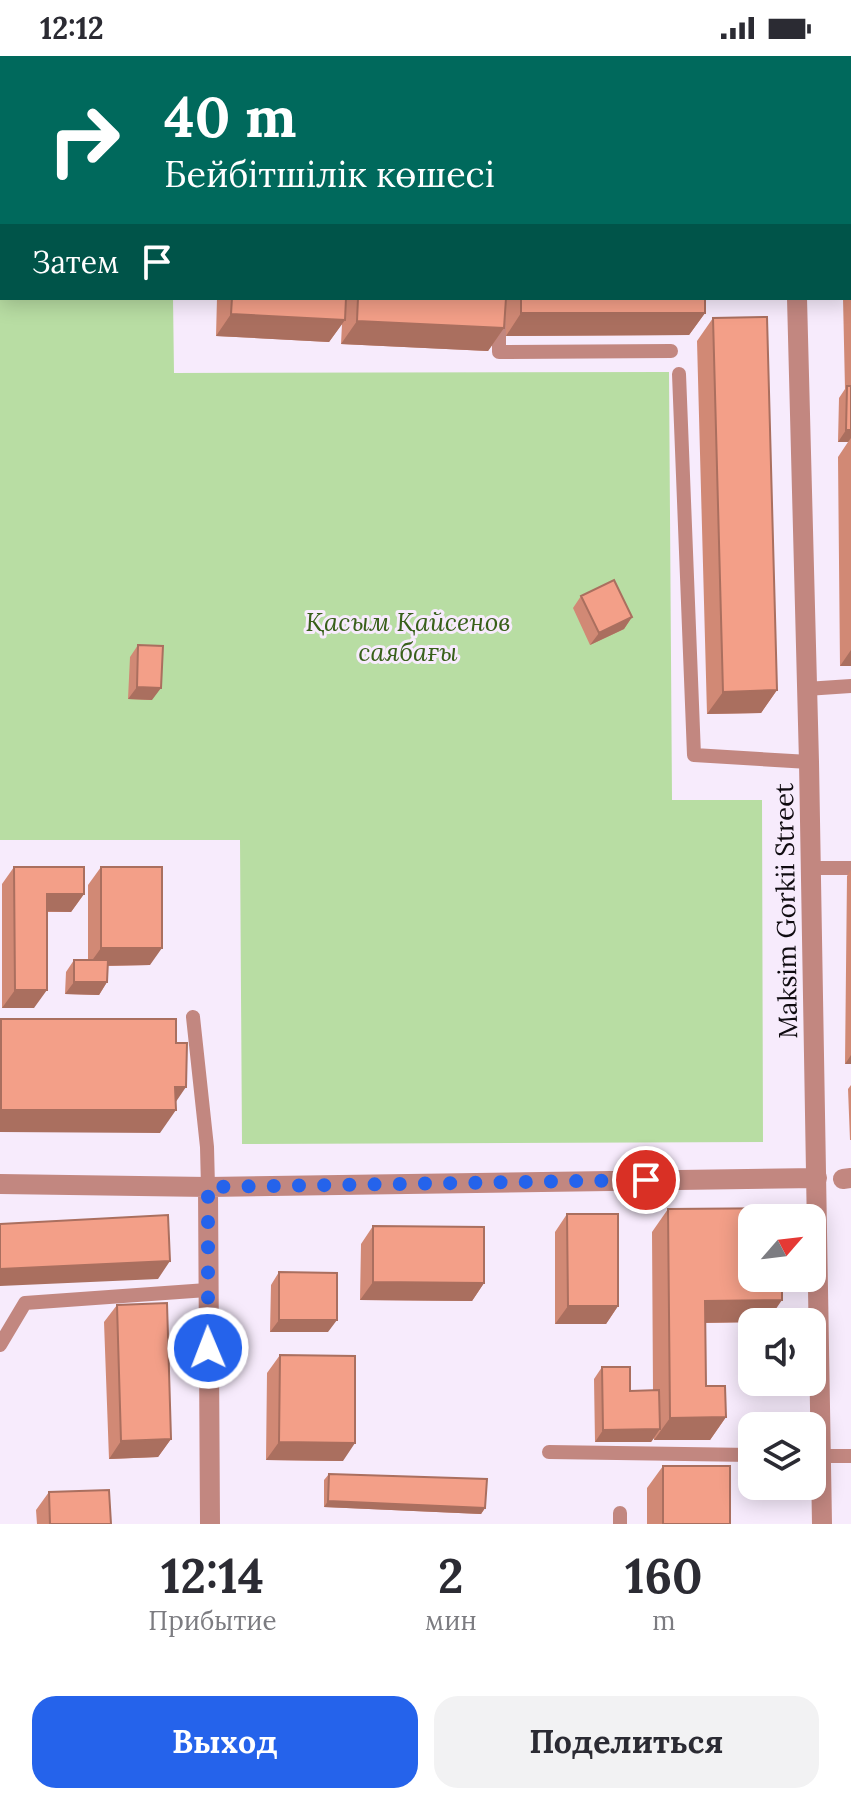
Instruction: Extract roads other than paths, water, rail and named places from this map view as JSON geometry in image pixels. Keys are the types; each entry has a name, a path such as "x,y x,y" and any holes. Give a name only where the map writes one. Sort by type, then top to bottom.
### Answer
{"street":[{"name":"Maksim Gorkii Street","path":"797,300 817,1178 817,1412"},
{"path":"0,1184 208,1187 817,1178"},
{"path":"208,1187 210,1524"},
{"name":"Maksim Gorkii Street","path":"820,1500 822,1524"}],"lane":[{"path":"499,300 499,352 671,351"},
{"path":"679,374 694,755 809,762"},
{"path":"806,689 851,686"},
{"path":"811,868 851,868"},
{"path":"193,1017 207,1147 208,1187"},
{"path":"0,1345 25,1303 207,1290"},
{"path":"549,1452 738,1455"},
{"path":"826,1456 851,1456"}],"park label":[{"name":"Қасым Қайсенов саябағы","path":"408,637"}]}
